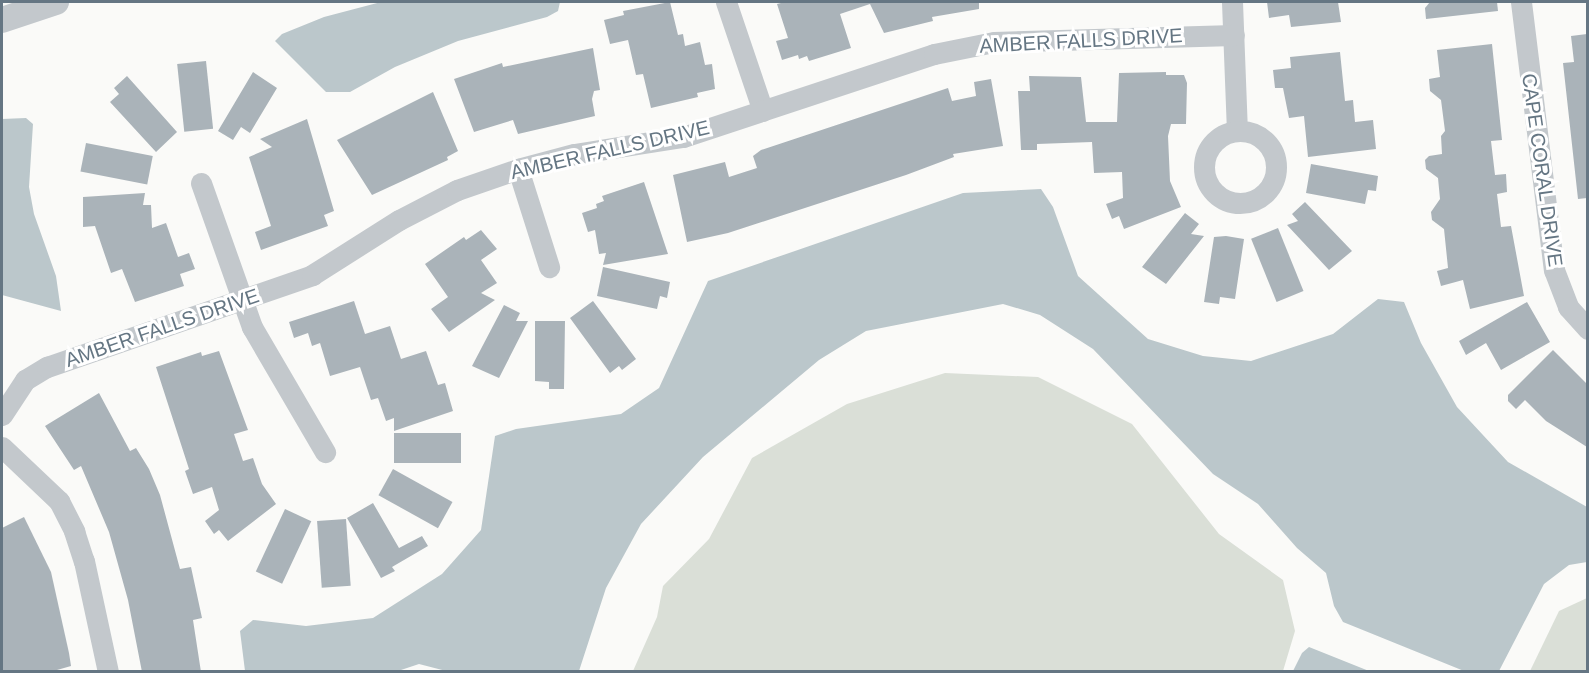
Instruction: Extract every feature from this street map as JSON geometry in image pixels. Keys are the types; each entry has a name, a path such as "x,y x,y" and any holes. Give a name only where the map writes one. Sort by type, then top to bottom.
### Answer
{"street":[{"path":"2,20 56,2"},
{"path":"726,2 763,111"},
{"path":"1232,2 1237,131"},
{"name":"CAPE CORAL DRIVE","path":"1521,2 1554,270 1568,307 1587,329"},
{"name":"AMBER FALLS DRIVE","path":"2,415 25,380 47,367 243,302 312,275 399,220 458,190 518,169 574,154 684,137 934,54 994,42 1234,35"},
{"path":"518,169 549,267"},
{"path":"201,183 252,327 325,452"},
{"path":"2,447 59,501 74,531 84,561 108,672"}],"shaded area":[{"path":"381,2 560,2 558,11 547,17 458,41 395,67 350,92 326,92 275,41 282,34 324,17"},
{"path":"26,118 33,124 29,187 34,214 56,276 61,311 2,295 2,119"},
{"path":"1041,189 1053,207 1078,276 1148,339 1203,356 1251,361 1333,334 1378,299 1404,302 1421,343 1457,407 1508,462 1587,507 1587,562 1569,565 1544,584 1499,671 1464,671 1343,622 1334,606 1326,573 1297,548 1258,504 1213,474 1093,349 1040,315 1003,304 866,331 819,360 703,457 641,524 606,588 579,671 450,672 419,664 395,672 245,671 240,631 253,620 306,626 373,618 442,574 481,530 495,436 516,429 621,414 659,388 708,281 963,193"},
{"path":"945,373 1038,377 1132,424 1219,534 1283,580 1295,631 1283,671 633,671 657,617 663,586 709,539 752,458 847,404"},
{"path":"1587,598 1587,671 1530,671 1559,611"},
{"path":"1309,647 1369,671 1293,671 1302,653"}],"building":[{"path":"670,2 678,35 683,34 685,46 700,42 705,65 712,64 715,89 697,93 698,97 651,108 643,74 636,75 628,40 610,44 604,20 624,15 623,11"},
{"path":"785,2 979,2 979,9 932,17 933,21 884,33 870,4 840,14 851,48 809,61 807,56 799,59 798,55 782,60 776,41 788,38 777,4"},
{"path":"1267,2 1338,2 1341,22 1291,27 1289,15 1269,18"},
{"path":"1430,2 1497,2 1498,11 1426,19 1425,8"},
{"path":"1587,34 1587,198 1578,199 1563,63 1574,62 1571,36"},
{"path":"1492,44 1502,140 1491,141 1495,175 1506,174 1507,192 1497,194 1501,227 1511,226 1524,296 1470,309 1463,280 1441,286 1437,271 1448,268 1444,229 1432,220 1431,212 1440,199 1438,178 1426,169 1425,160 1429,156 1442,154 1441,136 1445,131 1441,100 1430,91 1429,79 1440,77 1437,50"},
{"path":"593,48 600,90 594,91 592,99 595,116 518,134 513,120 474,132 454,79 502,63 503,67"},
{"path":"1340,52 1345,101 1353,100 1355,122 1373,120 1376,149 1308,157 1304,116 1289,118 1283,88 1275,88 1273,70 1291,68 1290,57"},
{"path":"206,61 213,129 184,132 177,64"},
{"path":"253,72 277,88 250,133 241,127 233,140 218,131"},
{"path":"1166,72 1166,75 1184,75 1187,83 1186,124 1171,124 1168,136 1170,181 1181,207 1124,229 1119,216 1112,219 1106,204 1123,198 1122,172 1094,173 1092,142 1037,144 1037,150 1021,150 1018,91 1030,91 1029,76 1081,77 1086,122 1117,122 1119,73"},
{"path":"127,76 177,132 156,152 110,102 119,94 114,88"},
{"path":"991,79 1003,146 953,154 954,157 906,175 728,233 687,242 673,175 725,162 729,177 757,168 753,156 761,150 948,88 952,101 976,96 974,82"},
{"path":"433,92 458,151 447,157 448,160 372,195 337,140"},
{"path":"307,119 334,211 324,215 328,226 261,250 255,232 271,226 249,157 272,147 260,139"},
{"path":"86,143 153,156 147,184 80,171"},
{"path":"1311,164 1378,176 1376,191 1368,190 1365,204 1306,193"},
{"path":"644,182 668,254 603,265 606,253 599,254 595,230 588,232 582,213 597,208 596,204 604,201 602,196"},
{"path":"145,193 143,205 151,205 152,228 166,223 178,257 189,253 195,269 180,274 184,286 135,302 122,269 111,273 95,226 83,227 83,197"},
{"path":"1305,202 1352,251 1329,270 1287,225 1298,221 1292,214"},
{"path":"1185,213 1199,224 1191,234 1204,236 1166,284 1142,267"},
{"path":"1278,228 1303,291 1277,302 1251,239"},
{"path":"481,230 497,249 481,260 497,283 481,293 495,300 449,332 431,309 448,297 425,264 464,237 466,240"},
{"path":"1214,237 1244,239 1235,299 1220,297 1219,304 1204,302"},
{"path":"603,267 670,282 667,298 660,296 657,309 597,296"},
{"path":"354,301 365,334 390,326 401,359 426,351 438,385 445,383 453,411 394,431 394,418 386,421 378,398 371,400 360,367 330,376 320,343 312,346 308,333 294,338 289,322"},
{"path":"593,301 636,359 622,370 619,366 610,373 570,318"},
{"path":"1527,302 1550,342 1501,370 1486,343 1466,355 1459,341"},
{"path":"504,305 520,313 516,321 528,321 499,378 472,366"},
{"path":"535,321 565,321 564,389 549,389 549,382 535,381"},
{"path":"1553,350 1587,384 1587,447 1546,421 1525,400 1516,409 1508,401 1508,395"},
{"path":"219,351 248,430 234,434 243,461 253,458 262,484 276,504 228,541 219,530 214,534 205,521 219,510 212,487 193,494 185,471 189,469 156,367 201,352 202,356"},
{"path":"99,393 130,451 136,448 149,469 160,495 180,569 191,567 202,618 193,620 201,672 142,672 128,600 109,532 81,466 74,470 45,426"},
{"path":"394,433 461,433 461,463 394,463"},
{"path":"393,469 452,502 438,528 378,495"},
{"path":"373,503 399,548 422,536 428,546 392,567 395,571 381,578 347,518"},
{"path":"285,509 311,521 282,584 256,572"},
{"path":"24,517 51,572 69,653 71,666 50,672 3,672 2,528"},
{"path":"346,519 351,586 322,588 317,521"}]}
